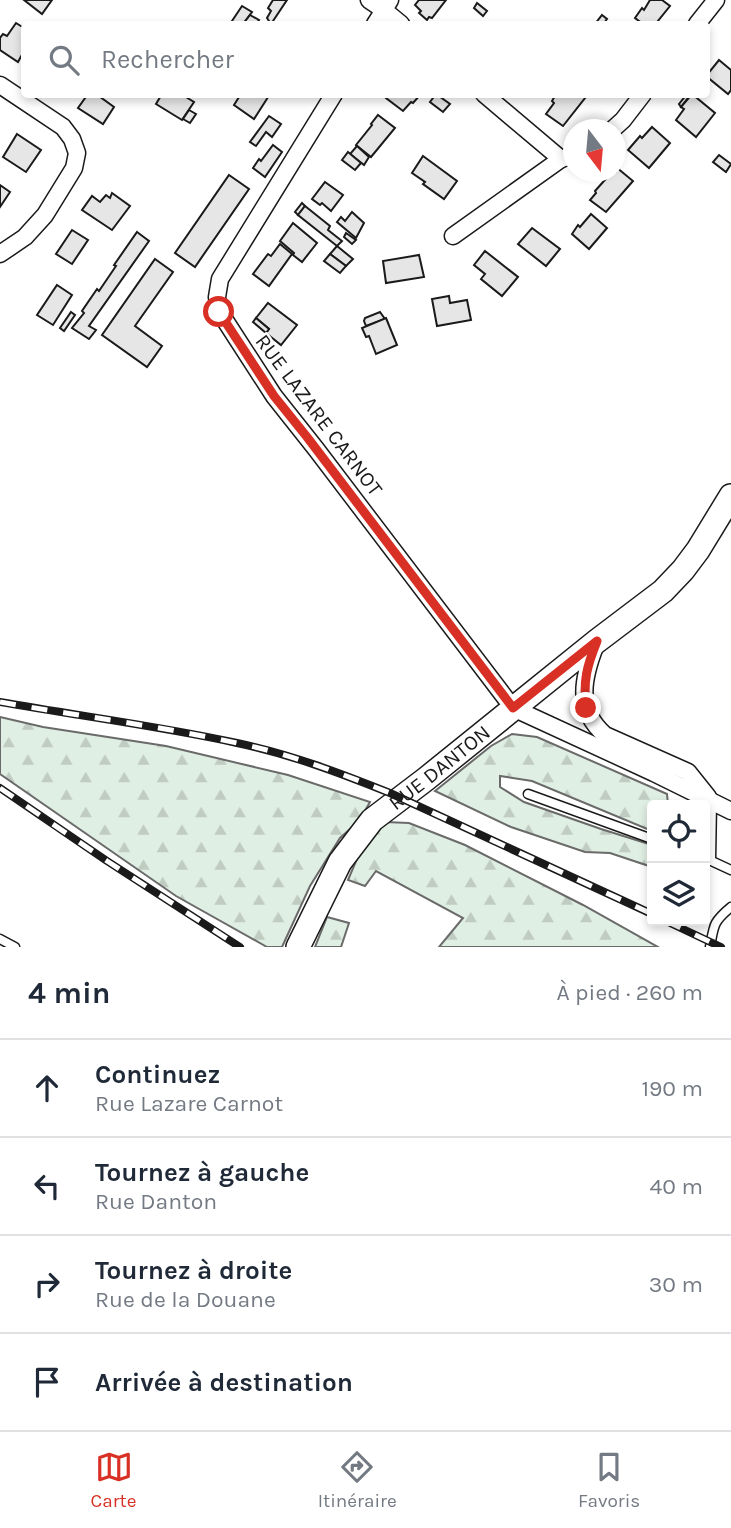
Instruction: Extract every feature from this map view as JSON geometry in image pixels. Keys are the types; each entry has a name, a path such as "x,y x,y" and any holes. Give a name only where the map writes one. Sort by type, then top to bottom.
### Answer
{"street":[{"path":"369,0 387,5 399,21"},
{"path":"699,21 716,0"},
{"path":"377,21 387,5"},
{"path":"0,85 63,127 72,139 77,153 74,168 45,215 25,237 0,254"},
{"name":"RUE LAZARE CARNOT","path":"332,98 220,279 217,297 219,312 274,396 513,708"},
{"path":"489,98 563,154"},
{"path":"624,119 640,98"},
{"path":"453,236 563,160"},
{"name":"RUE DANTON","path":"298,947 340,862 372,820 663,591 698,550 731,496"},
{"path":"597,641 587,666 584,692 586,708 596,727 605,735 688,772 712,802"},
{"path":"513,708 731,811"}],"lane":[{"path":"528,794 647,837"},
{"path":"710,830 712,802"},
{"path":"710,860 731,870"},
{"path":"710,947 717,919 731,907"},
{"path":"0,939 15,947"}],"green space":[{"path":"0,717 43,727 166,746 288,775 370,802 359,821 340,838 310,886 282,947 267,947 176,896 0,774"},
{"path":"512,734 537,737 667,794 668,800 647,800 647,829 532,781 500,776 500,787 524,802 647,843 647,865 610,853 585,852 511,827 435,791 491,746"},
{"path":"385,822 409,823 465,845 658,947 439,947 463,918 376,871 365,886 348,880 362,847"},
{"path":"327,917 349,923 341,947 315,947"}],"building":[{"path":"24,0 52,0 42,14"},
{"path":"273,0 287,0 273,21 267,18 271,11 268,8"},
{"path":"419,0 446,0 432,18 427,20 415,5"},
{"path":"650,0 662,0 670,6 658,21 639,21 635,18 642,8 644,10"},
{"path":"477,3 487,11 483,16 474,8"},
{"path":"242,6 252,12 245,21 232,21"},
{"path":"250,15 259,20 258,21 245,21"},
{"path":"602,15 607,19 605,21 597,21"},
{"path":"16,23 21,26 21,56 18,62 0,50 0,38 3,34 7,36"},
{"path":"719,60 731,70 731,90 728,94 710,79 710,71"},
{"path":"85,98 102,98 114,107 103,124 78,108"},
{"path":"160,98 188,98 194,102 182,120 156,104"},
{"path":"238,98 267,98 254,119 234,105"},
{"path":"386,98 417,98 403,111"},
{"path":"433,98 442,98 450,104 443,112 430,102"},
{"path":"554,98 585,98 568,119 563,119 563,126 546,114 554,103"},
{"path":"684,98 688,98 681,107 679,104"},
{"path":"689,98 697,98 715,113 696,137 676,120 684,109 681,107"},
{"path":"189,110 196,114 190,123 183,119"},
{"path":"378,115 395,128 371,157 356,145"},
{"path":"269,116 281,124 272,137 266,132 256,146 250,142"},
{"path":"652,127 670,143 649,168 628,150"},
{"path":"17,134 41,150 26,172 3,157"},
{"path":"273,145 282,152 265,177 253,168"},
{"path":"357,146 369,157 364,165 350,154"},
{"path":"348,152 361,163 355,170 342,160"},
{"path":"719,155 731,164 726,172 713,162"},
{"path":"423,156 457,181 444,199 412,173"},
{"path":"229,175 249,189 195,267 175,253"},
{"path":"626,175 633,181 606,212 590,200 603,182 626,182"},
{"path":"325,182 343,195 331,211 312,199"},
{"path":"0,185 10,192 0,207"},
{"path":"112,193 130,206 112,230 82,210 92,196 100,202 106,195 110,198"},
{"path":"302,203 305,206 298,215 295,212"},
{"path":"305,206 330,226 328,230 342,241 337,246 298,215"},
{"path":"352,212 364,223 356,238 337,222 341,217 345,221"},
{"path":"591,214 607,228 589,249 572,234"},
{"path":"293,223 317,243 302,262 280,241"},
{"path":"532,228 560,249 546,266 518,244"},
{"path":"72,230 88,240 72,264 56,254"},
{"path":"137,232 149,241 89,326 96,330 89,339 72,328"},
{"path":"346,233 356,240 352,244 344,237"},
{"path":"280,244 292,254 269,286 253,274 268,254 271,256"},
{"path":"337,246 353,259 346,266 330,254"},
{"path":"485,251 518,277 502,296 481,279 485,274 474,265"},
{"path":"330,254 346,266 340,273 324,261"},
{"path":"419,255 424,277 386,283 383,261"},
{"path":"155,259 173,272 135,326 162,346 147,367 102,335"},
{"path":"57,285 72,295 53,325 37,315"},
{"path":"449,296 450,303 467,300 471,320 437,326 432,299"},
{"path":"268,303 297,325 281,345 266,333 269,329 256,318"},
{"path":"71,312 75,315 64,331 60,328"},
{"path":"380,312 385,319 366,326 365,318"},
{"path":"256,318 269,329 266,333 253,322"},
{"path":"386,318 397,345 376,354 369,336 366,337 362,328"}],"railway":[{"path":"0,702 208,737 296,758 390,793 647,912"},
{"path":"0,788 240,947"},
{"path":"677,926 721,947"}],"route":[{"path":"219,312 274,396 513,708 597,641 587,666 584,692 586,708"}]}
